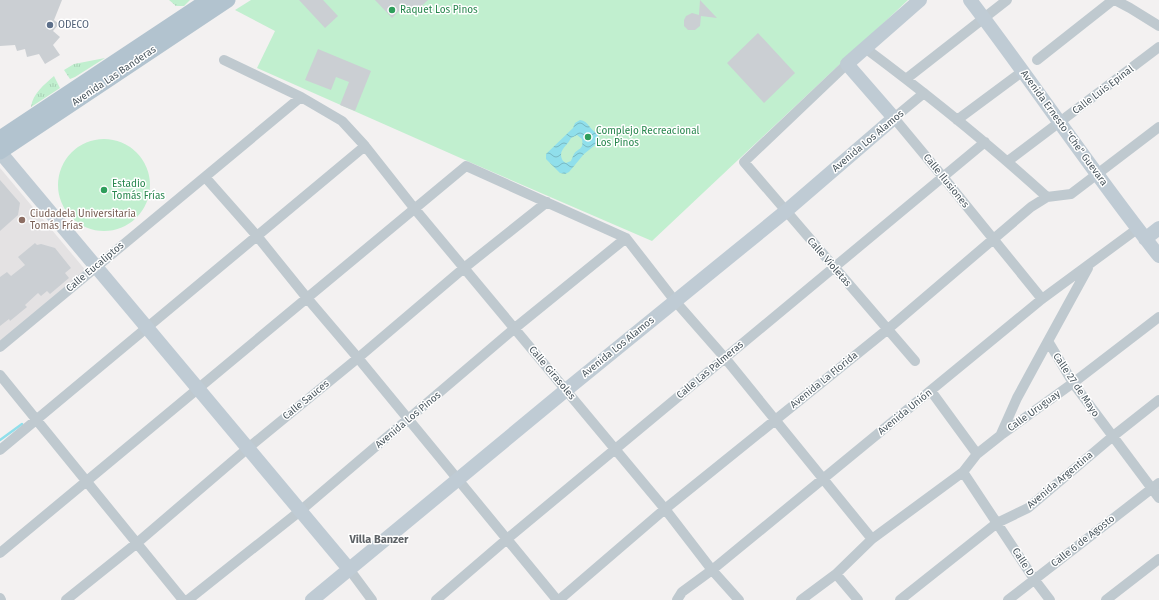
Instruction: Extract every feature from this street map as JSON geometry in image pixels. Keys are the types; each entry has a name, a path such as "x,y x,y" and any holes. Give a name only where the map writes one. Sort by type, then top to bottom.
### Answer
{"main road":[{"name":"Avenida Las Banderas","path":"0,138 219,1"},
{"name":"Avenida Las Banderas","path":"0,152 219,1"}],"street":[{"path":"847,64 920,0"},
{"name":"Avenida Ernesto \"Che\" Guevara","path":"970,0 1023,71 1096,174 1159,256"},
{"path":"906,79 1006,0"},
{"path":"1037,60 1114,0 1132,4 1159,26"},
{"name":"Calle Luis Epinal","path":"1008,161 1159,47"},
{"path":"865,48 985,142 1047,197"},
{"name":"Calle Girasoles","path":"224,60 302,97 342,121 365,146 414,208 665,509 712,570 739,600"},
{"name":"Calle Ilusiones","path":"847,64 943,177 1042,299"},
{"name":"Calle Violetas","path":"847,64 744,162 915,362"},
{"path":"957,120 1023,71"},
{"name":"Avenida Los Alamos","path":"312,600 675,300 786,211 924,93"},
{"name":"Calle Eucaliptos","path":"0,347 302,97"},
{"name":"Avenida La Florida","path":"558,600 775,418 888,329 1031,207 1047,197 1071,194 1159,127"},
{"name":"Calle Las Palmeras","path":"436,600 507,539 985,142"},
{"path":"0,450 365,146"},
{"path":"0,152 248,448 372,600"},
{"path":"0,553 466,166 626,238 675,300 775,418 872,539"},
{"path":"205,177 257,236 558,600"},
{"name":"Calle Sauces","path":"66,600 137,543 248,448 358,358 464,268 547,202"},
{"name":"Avenida Unión","path":"677,600 682,592 712,570 824,479 1042,299 1090,265 1141,234 1159,228"},
{"name":"Avenida Los Pinos","path":"188,600 300,511 515,328 626,238"},
{"name":"Calle 27 de Mayo","path":"1090,265 1048,341 1073,383 1112,437 1155,486 1159,498"},
{"name":"Calle Uruguay","path":"801,600 836,574 872,539 963,472 977,454 1000,435 1073,383 1159,317"},
{"path":"1000,435 1017,398 1048,341"},
{"path":"0,375 183,600"},
{"path":"931,391 977,454"},
{"name":"Avenida Argentina","path":"900,600 997,523 1028,508 1112,437 1159,400"},
{"path":"963,472 997,523"},
{"name":"Calle 6 de Agosto","path":"1008,600 1155,486"},
{"name":"Calle D","path":"997,523 1034,579 1050,600"},
{"path":"1106,600 1159,559"},
{"path":"836,574 858,600"}],"shaded area":[{"name":"Ciudadela Universitaria Tomás Frías","path":"0,168 87,272 0,343"}],"green space":[{"path":"169,0 190,0 184,6 176,6"},
{"name":"Complejo Recreacional Los Pinos","path":"251,0 908,0 652,241 257,68 275,31 235,10"},
{"path":"105,58 70,79 64,70 74,64"},
{"path":"54,76 60,88 31,107 37,93"},
{"name":"Estadio Tomás Frías","path":"104,139 122,143 136,153 146,167 150,185 146,203 136,217 122,227 104,231 86,227 72,217 62,203 58,185 62,167 72,153 86,143"}],"water":[{"path":"580,120 585,122 594,132 597,133 600,141 584,154 569,172 565,174 560,173 546,159 546,154 573,128 575,123","holes":["577,135 582,139 582,145 574,154 571,161 566,163 563,161 561,157 562,151 571,138"]}],"building":[{"path":"0,0 62,0 54,20 59,24 53,31 60,37 53,45 60,55 45,64 39,54 27,57 25,49 17,51 15,45 0,46"},
{"path":"299,0 323,0 338,16 325,28"},
{"name":"Raquet Los Pinos","path":"375,0 428,0 412,15 404,6 392,18"},
{"path":"700,0 717,18 701,16 700,26 695,30 688,30 684,26 684,20 686,16 692,13 699,15"},
{"path":"758,33 795,73 764,103 727,63"},
{"path":"318,49 371,71 355,111 340,105 349,82 336,77 331,90 305,80"},
{"path":"0,180 20,203 18,215 0,231"},
{"path":"35,243 37,245 41,244 55,248 71,268 65,273 69,278 50,294 47,291 41,296 38,293 25,305 27,307 10,321 9,319 0,326 0,277 7,272 11,276 25,265 18,257"}],"waterway":[{"path":"0,440 22,424"}],"place":[{"name":"Raquet Los Pinos","path":"392,10"},
{"name":"ODECO","path":"50,25"},
{"name":"Complejo Recreacional Los Pinos","path":"588,137"},
{"name":"Estadio Tomás Frías","path":"104,190"},
{"name":"Ciudadela Universitaria Tomás Frías","path":"22,220"}],"district":[{"name":"Villa Banzer","path":"379,539"}]}
